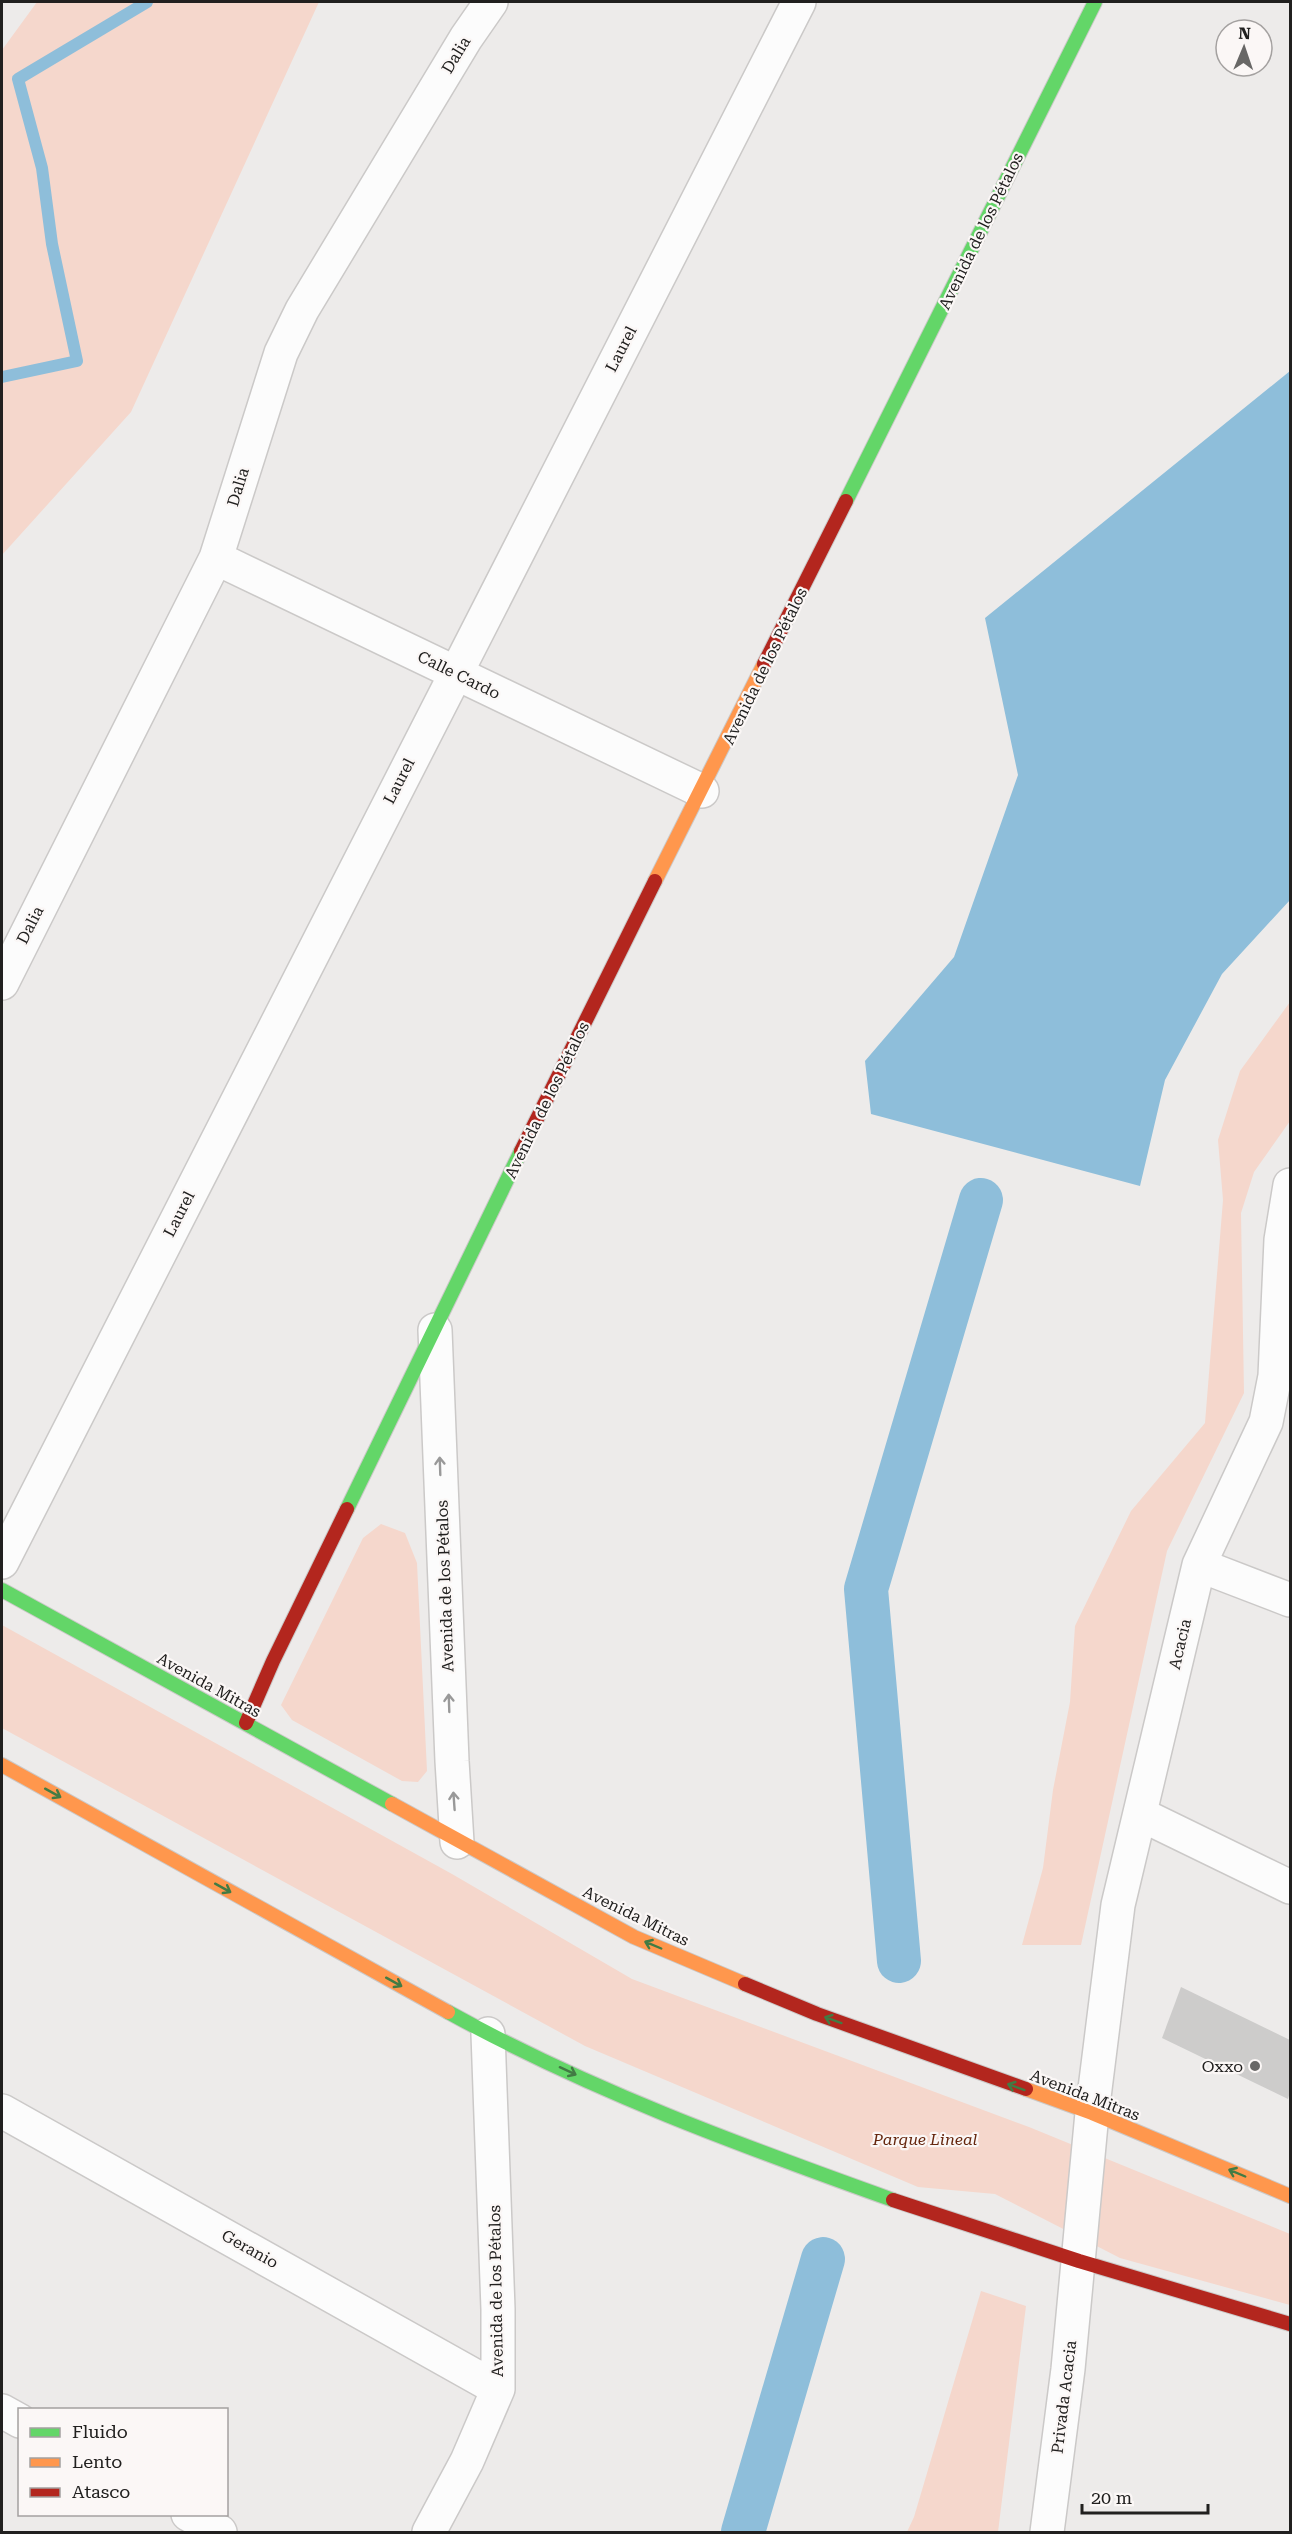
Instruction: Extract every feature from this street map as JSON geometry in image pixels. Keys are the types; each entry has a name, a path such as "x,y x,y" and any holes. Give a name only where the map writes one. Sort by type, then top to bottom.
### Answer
{"street":[{"name":"Dalia","path":"2,983 216,558 281,353 302,310 466,38 491,2"},
{"name":"Laurel","path":"2,1562 454,673 799,2"},
{"name":"Avenida de los Pétalos","path":"246,1723 273,1661 553,1085 1095,2"},
{"name":"Calle Cardo","path":"216,558 702,791"},
{"name":"Acacia","path":"1092,2114 1115,1925 1198,1565 1266,1422 1284,1315 1281,1240 1290,1185"},
{"name":"Avenida de los Pétalos","path":"435,1330 457,1842"},
{"path":"1198,1565 1290,1600"},
{"name":"Avenida Mitras","path":"2,1590 246,1723 457,1842 634,1937 817,2014 1092,2114 1290,2196"},
{"path":"2,1765 488,2034 611,2091 790,2163 920,2210 1079,2261 1290,2324"},
{"path":"1140,1814 1290,1887"},
{"name":"Avenida de los Pétalos","path":"429,2532 467,2461 498,2389 498,2309 488,2034"},
{"name":"Geranio","path":"2,2111 498,2389"},
{"name":"Privada Acacia","path":"1047,2532 1068,2369 1092,2114"},
{"path":"2,2411 18,2420"},
{"path":"192,2516 220,2532"}],"green space":[{"path":"37,2 319,2 131,412 2,555 2,50"},
{"path":"1290,1002 1290,1121 1254,1172 1241,1213 1244,1393 1167,1551 1081,1945 1022,1945 1043,1868 1053,1790 1070,1702 1075,1626 1131,1511 1205,1423 1223,1200 1218,1140 1240,1071"},
{"path":"381,1524 405,1533 417,1563 427,1771 418,1782 402,1781 292,1720 281,1705 363,1538"},
{"name":"Parque Lineal","path":"2,1625 452,1874 632,1979 1029,2127 1290,2234 1290,2305 1120,2258 995,2194 918,2187 585,2046 2,1728"},
{"path":"981,2291 1026,2306 998,2532 907,2532 914,2517"}],"water":[{"path":"1290,371 1290,900 1222,974 1165,1080 1140,1186 871,1114 865,1061 954,957 1018,775 985,618"}],"building":[{"name":"Oxxo","path":"1181,1987 1290,2040 1288,2099 1162,2038"}],"waterway":[{"path":"2,377 77,361 52,244 42,168 18,79 147,2"},
{"path":"899,1961 866,1589 981,1200"},
{"path":"743,2532 823,2259"}],"traffic: fast":[{"path":"846,501 1095,2"},
{"path":"347,1509 521,1151"},
{"path":"2,1590 392,1804"},
{"path":"448,2012 611,2092 780,2159 893,2200"}],"traffic: slow":[{"path":"655,881 764,664"},
{"path":"2,1765 448,2012"},
{"path":"392,1804 634,1937 745,1984"},
{"path":"1026,2089 1092,2113 1290,2196"}],"traffic: jam":[{"path":"764,664 846,501"},
{"path":"521,1151 655,881"},
{"path":"246,1723 273,1661 347,1509"},
{"path":"745,1984 817,2014 1026,2089"},
{"path":"893,2200 1079,2261 1290,2324"}],"place":[{"name":"Oxxo","path":"1255,2066"}]}
